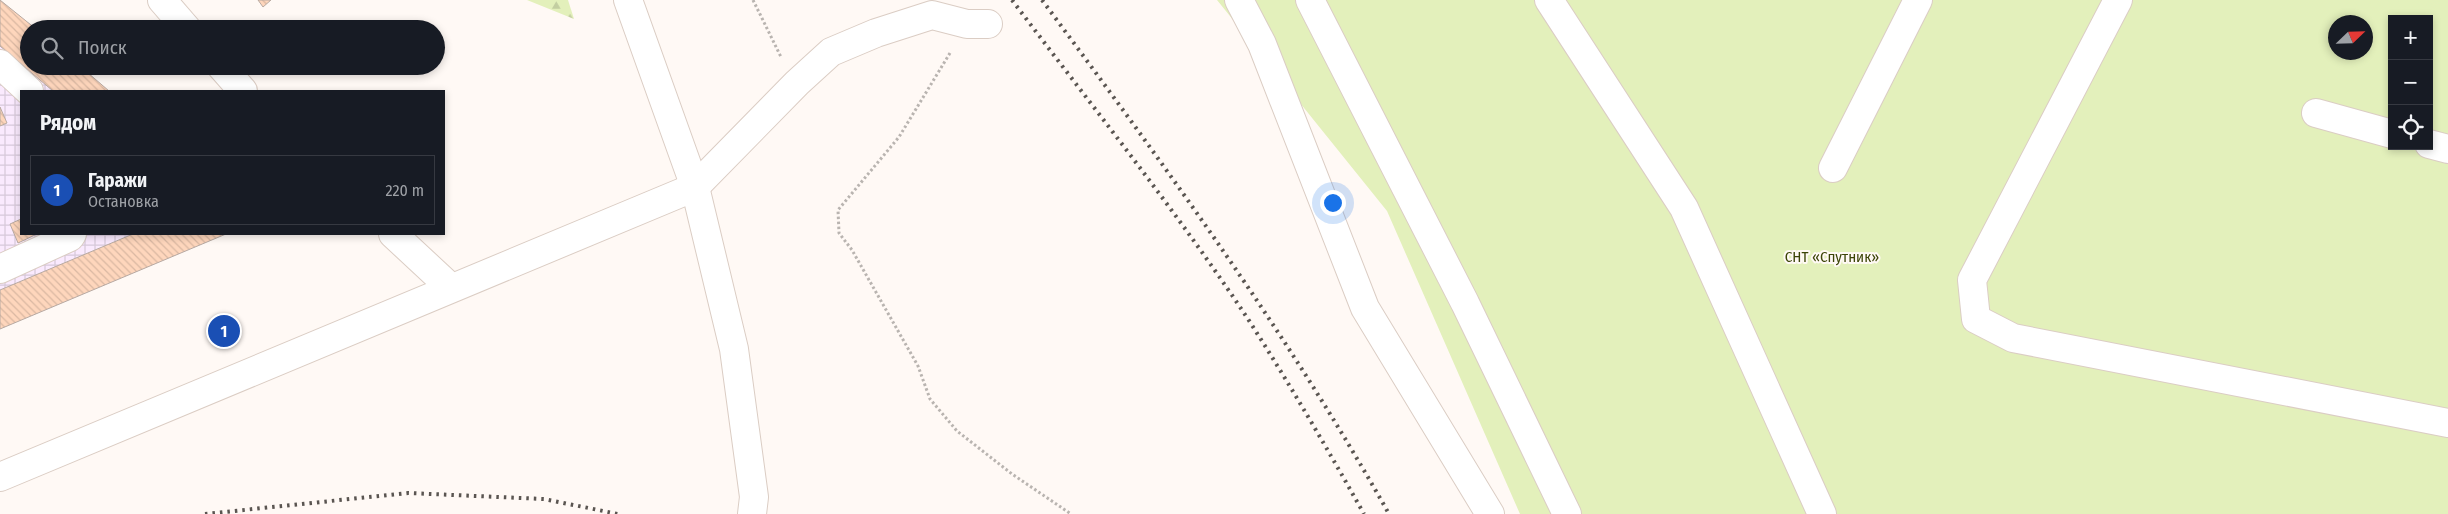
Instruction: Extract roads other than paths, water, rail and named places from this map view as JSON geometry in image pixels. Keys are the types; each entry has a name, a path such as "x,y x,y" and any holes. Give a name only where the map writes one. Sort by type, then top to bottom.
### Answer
{"street":[{"path":"162,0 180,20"},
{"path":"628,0 696,187 734,349 754,497 752,514"},
{"path":"1239,0 1262,44 1365,308 1490,514"},
{"path":"1310,0 1465,303 1567,514"},
{"path":"1549,0 1684,208 1822,514"},
{"path":"1833,168 1918,0"},
{"path":"2118,0 1972,280 1976,319 2013,338 2448,423"},
{"path":"0,477 696,187 796,83 831,52 876,33 932,15 977,24"},
{"path":"0,64 28,90"},
{"path":"228,75 241,90"},
{"path":"2316,113 2388,133"},
{"path":"2433,145 2448,149"},
{"path":"0,269 71,235"},
{"path":"394,235 451,288"}],"railway":[{"path":"1012,0 1162,197 1220,278 1278,367 1364,514"},
{"path":"1042,0 1224,252 1309,381 1389,514"},
{"path":"205,514 408,493 544,499 618,514"}],"place":[{"name":"Гаражи","path":"224,331"}],"park label":[{"name":"СНТ «Спутник»","path":"1832,257"}]}
